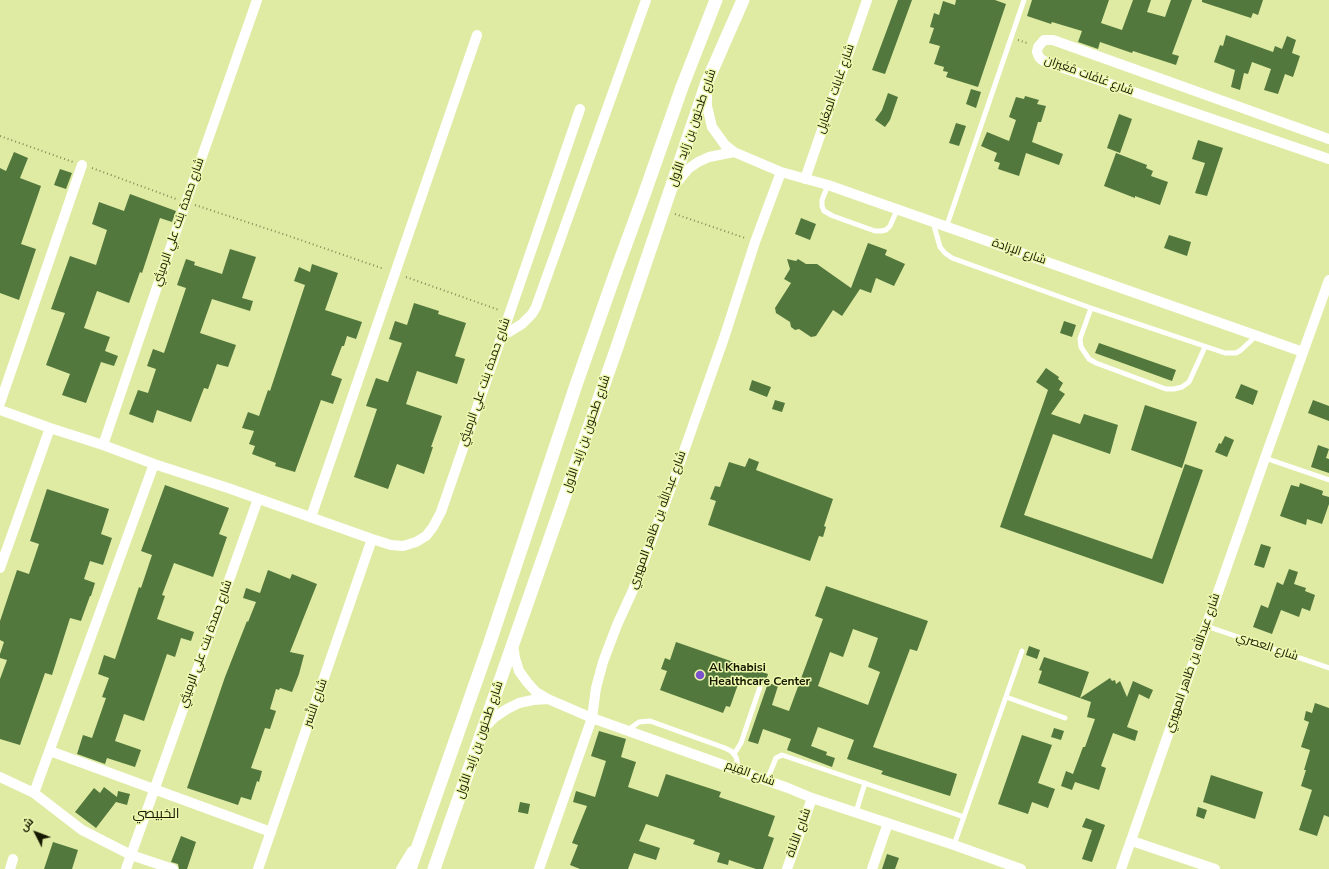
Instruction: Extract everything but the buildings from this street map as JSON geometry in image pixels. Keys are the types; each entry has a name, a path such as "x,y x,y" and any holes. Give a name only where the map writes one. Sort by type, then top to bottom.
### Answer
{"street":[{"name":"شارع حمدة بنت علي الرميثي","path":"103,445 256,0"},
{"path":"502,333 509,332 522,324 532,314 536,307 646,0"},
{"name":"شارع طحنون بن زايد الأول","path":"410,869 490,642 576,384 682,87 716,0"},
{"name":"شارع طحنون بن زايد الأول","path":"434,869 485,727 708,82 742,0"},
{"name":"شارع غابات المِغَايِل","path":"805,179 867,0"},
{"path":"311,517 477,35"},
{"name":"شارع غَافَات مْغَيرَان","path":"1329,139 1053,40 1044,40 1038,47 1037,52 1039,57 1046,62 1329,159"},
{"name":"شارع الإرَادة","path":"708,82 707,106 712,128 722,141 734,152 781,172 828,185 946,228 1303,352"},
{"name":"شارع حمدة بنت علي الرميثي","path":"0,410 391,546 403,546 416,542 426,536 433,527 440,512 580,110"},
{"path":"672,189 688,169 698,162 709,157 734,152"},
{"path":"0,403 82,165"},
{"name":"شارع عبدالله بن ظاهر المهيري","path":"539,869 592,718 596,688 603,662 617,625 633,590 673,482 724,338 755,242 781,172"},
{"name":"شارع عبدالله بن ظاهر المهيري","path":"1121,869 1329,280"},
{"path":"0,568 50,428"},
{"path":"34,793 154,464"},
{"name":"شارع حمدة بنت علي الرميثي","path":"126,869 258,499"},
{"name":"شارع النَّسر","path":"262,868 271,832 372,539"},
{"name":"شارع القِيَم","path":"513,644 515,658 520,671 536,692 548,699 592,718 767,780 812,798 1021,869"},
{"path":"485,727 495,717 507,709 533,700 548,699"},
{"path":"50,751 271,832"},
{"path":"0,777 34,793 82,830 131,854 173,869"},
{"name":"شارع الأناة","path":"787,869 812,798"},
{"path":"872,869 888,823"},
{"path":"401,869 421,836"},
{"path":"1132,841 1215,869"}],"lane":[{"path":"946,228 1024,0"},
{"path":"828,185 822,200 822,206 824,210 833,216 881,231 886,230 890,226 897,210"},
{"path":"933,222 940,247 952,258 1091,308 1225,353 1236,353 1257,335"},
{"path":"1091,308 1080,339 1081,347 1089,359 1166,389 1174,390 1182,387 1188,382 1206,347"},
{"path":"1265,458 1329,480"},
{"name":"شارع العصري","path":"1206,626 1329,668"},
{"path":"954,845 1022,651"},
{"path":"734,754 741,743 760,687"},
{"path":"1006,697 1065,718"},
{"path":"628,730 639,722 650,721 728,750 734,754 739,770"},
{"path":"767,780 776,758 782,755 964,817"},
{"path":"856,812 865,783"}],"path":[{"path":"1011,38 1038,47"},
{"path":"0,136 509,314"},
{"path":"664,210 755,242"}],"place":[{"name":"Al Khabisi Healthcare Center","path":"700,675"}],"district":[{"name":"الخبيصي","path":"156,815"}]}
